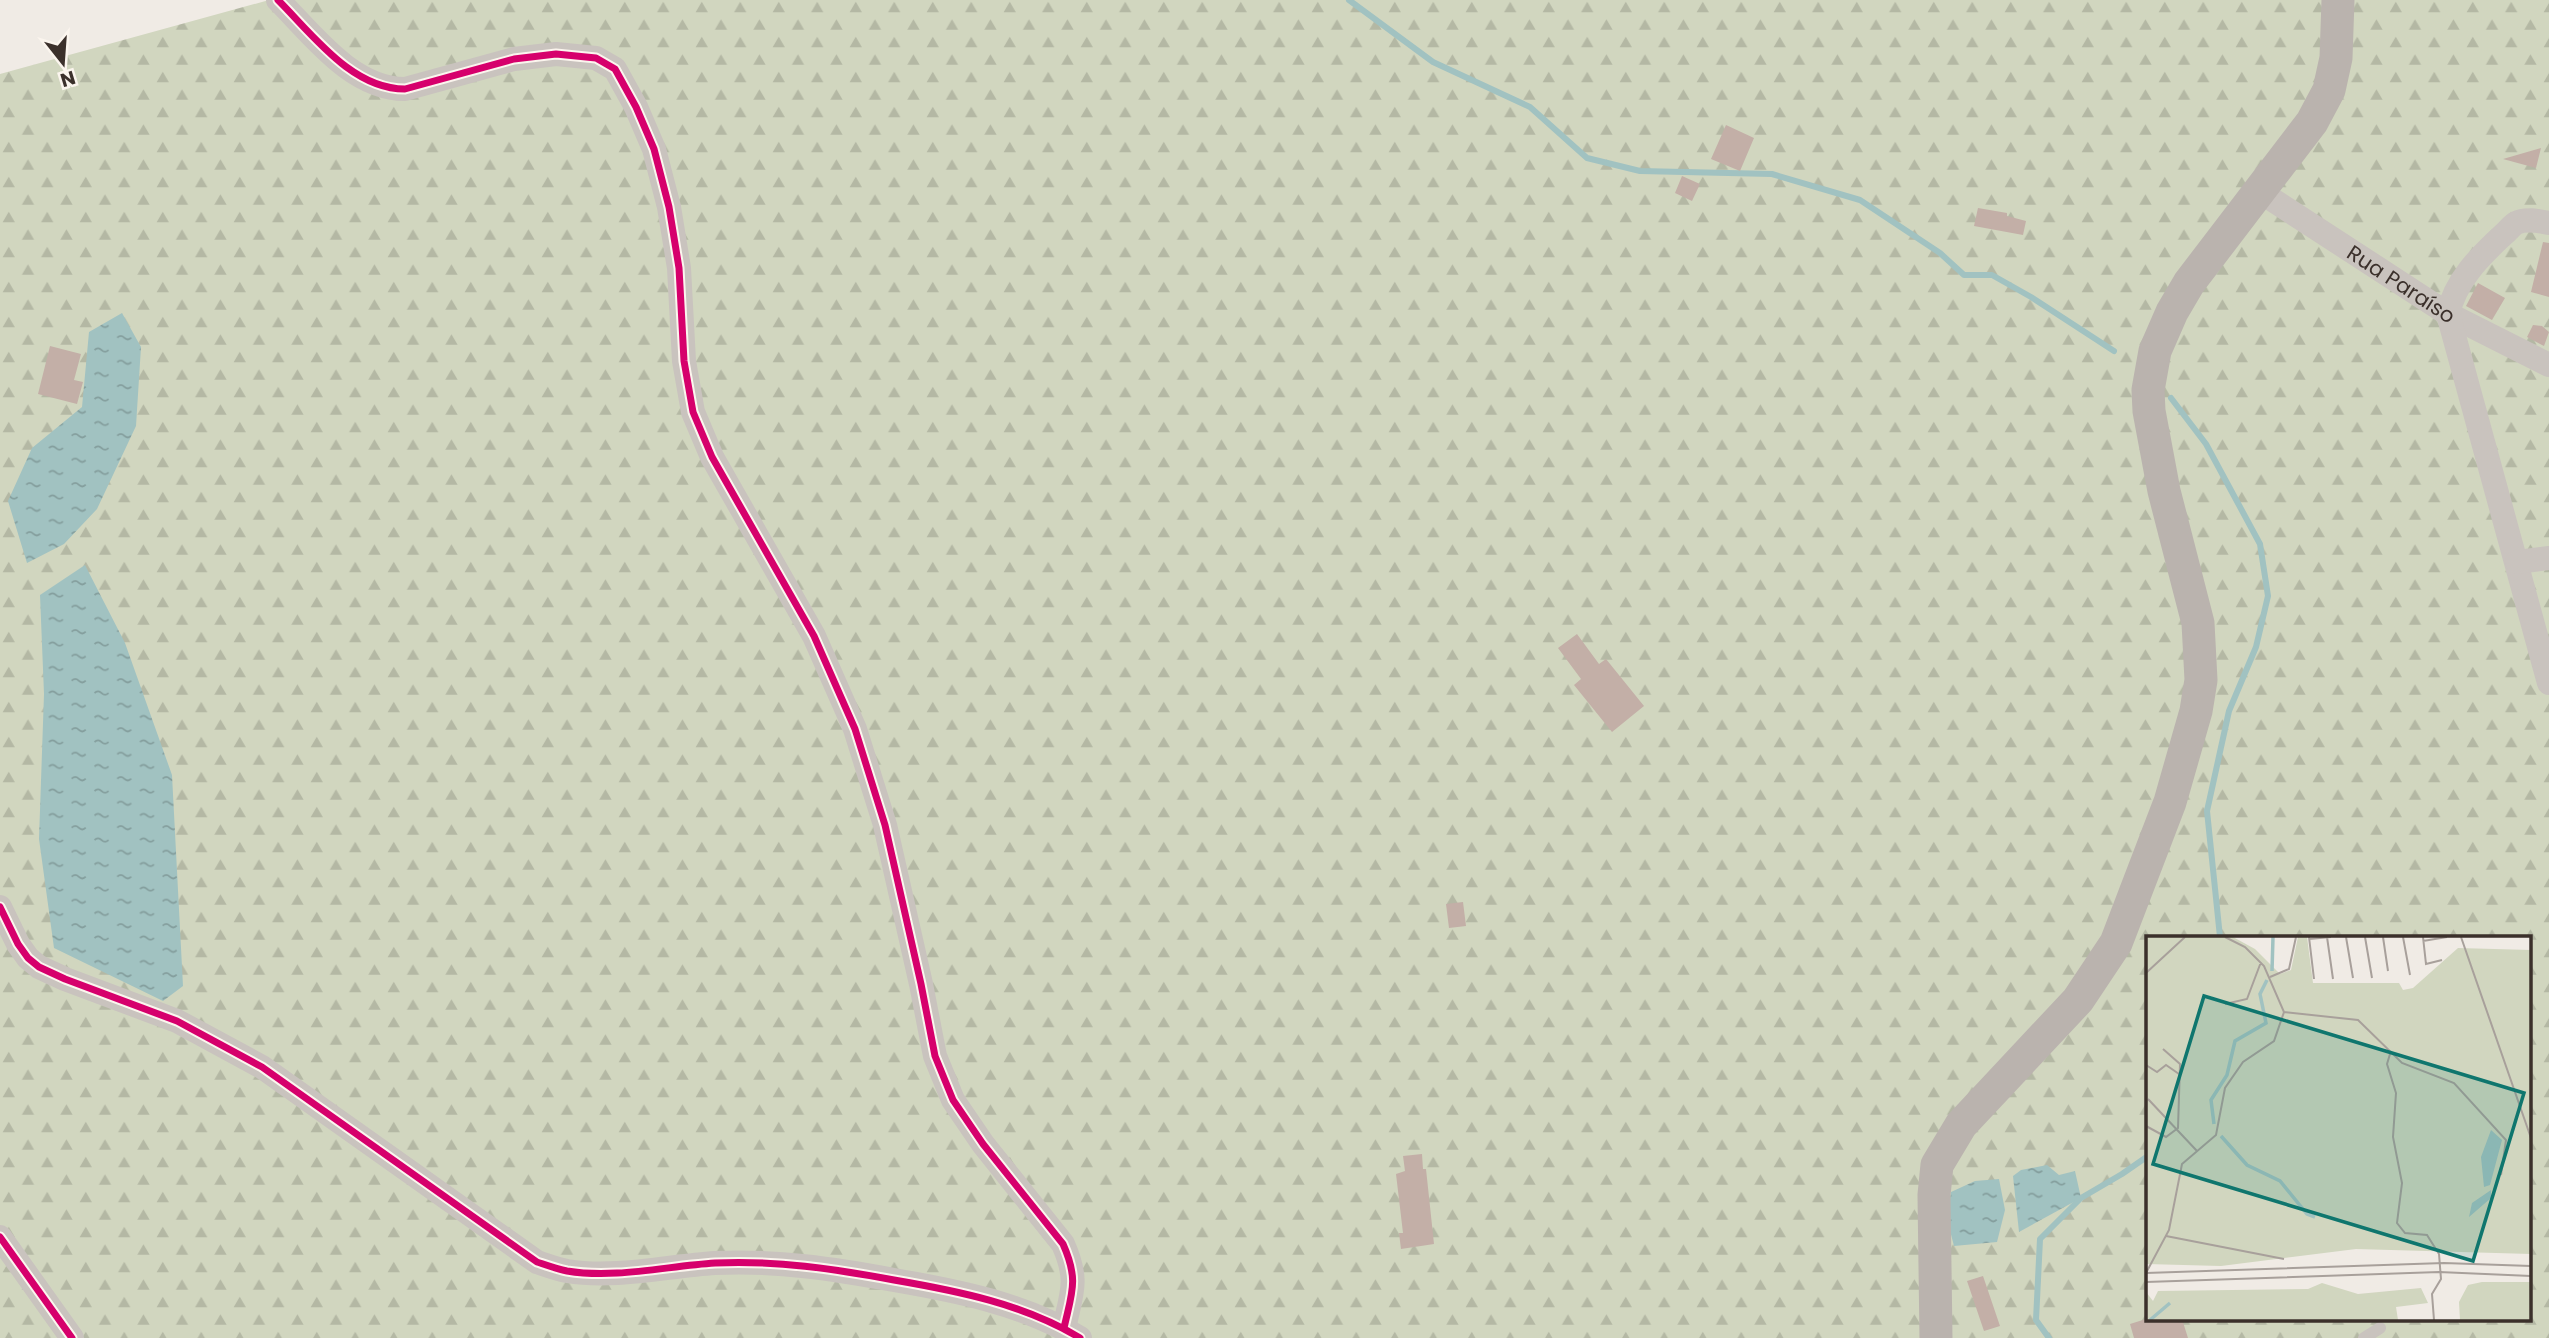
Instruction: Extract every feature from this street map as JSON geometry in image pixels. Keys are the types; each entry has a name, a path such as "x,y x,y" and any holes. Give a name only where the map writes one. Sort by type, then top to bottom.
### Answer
{"main road":[{"path":"1936,1338 1934,1195 1937,1165 1961,1125 2078,1000 2116,943 2159,835 2192,728 2201,680 2197,624 2164,491 2149,411 2150,369 2160,337 2179,300 2312,122 2329,90 2336,58 2338,0"}],"street":[{"path":"0,907 18,944 39,967 177,1021 262,1067 537,1262 566,1271 600,1273 717,1263 820,1266 959,1292 1017,1309 1072,1333 1074,1283 1072,1264 1063,1244 983,1144 953,1100 935,1056 885,825 855,729 814,636 712,457 693,412 684,361 679,268 669,207 654,149 636,107 615,69 596,58 556,54 514,59 405,89 389,89 366,79 339,61 278,0"},
{"name":"Rua Paraíso","path":"2259,191 2448,314 2549,365"},
{"path":"2549,223 2531,220 2515,223 2487,249 2466,275 2452,298 2448,314 2549,683"},
{"path":"2517,562 2549,558"},
{"path":"0,1237 72,1338"}],"lane":[{"path":"2364,1338 2380,1328"}],"green space":[{"path":"269,0 2549,0 2549,1338 0,1338 0,74"}],"water":[{"path":"122,313 141,347 136,426 97,509 64,544 27,563 8,501 32,448 82,407 89,332"},
{"path":"85,565 125,643 172,775 183,986 163,1001 54,948 39,839 44,694 40,595"},
{"path":"2047,1165 2059,1175 2075,1171 2081,1198 2019,1232 2013,1176 2021,1170"},
{"path":"1999,1179 2005,1210 1997,1242 1954,1246 1947,1219 1951,1192 1975,1181"}],"building":[{"path":"1726,125 1754,138 1740,171 1711,159"},
{"path":"2541,148 2536,168 2503,159"},
{"path":"1682,176 1700,184 1692,201 1675,193"},
{"path":"1978,208 2007,213 2007,216 2026,221 2023,235 1974,226"},
{"path":"2543,242 2549,243 2549,297 2531,292"},
{"path":"2478,283 2505,298 2492,320 2466,306"},
{"path":"2533,325 2542,326 2549,332 2544,346 2527,337"},
{"path":"50,346 81,354 74,380 83,382 77,404 38,394"},
{"path":"1577,634 1599,664 1606,659 1644,706 1612,732 1574,685 1581,679 1558,648"},
{"path":"1463,902 1466,926 1449,928 1446,904"},
{"path":"1422,1154 1434,1244 1401,1249 1399,1233 1403,1233 1396,1174 1405,1171 1403,1156"},
{"path":"1983,1276 2000,1326 1984,1331 1967,1281"},
{"path":"2146,1319 2182,1320 2188,1338 2134,1338 2130,1324"}],"waterway":[{"path":"1349,0 1433,62 1530,107 1587,158 1640,171 1772,174 1860,200 1940,253 1964,275 1992,275 2114,351"},
{"path":"2171,398 2206,444 2260,544 2268,596 2256,647 2229,711 2207,811 2220,936"},
{"path":"2049,1338 2036,1320 2040,1239 2081,1198 2146,1157"}],"cycle path":[{"path":"278,0 335,58 368,80 386,87 405,89 514,59 556,54 596,58 615,69 636,107 654,149 669,207 679,268 684,361 693,412 712,457 814,636 855,729 885,825 935,1056 953,1100 983,1144 1063,1244 1072,1277 1064,1328"},
{"path":"0,907 18,944 39,967 177,1021 262,1067 537,1262 567,1271 604,1274 737,1262 827,1269 918,1284 990,1300 1036,1316 1080,1338"},
{"path":"0,1237 72,1338"}]}
